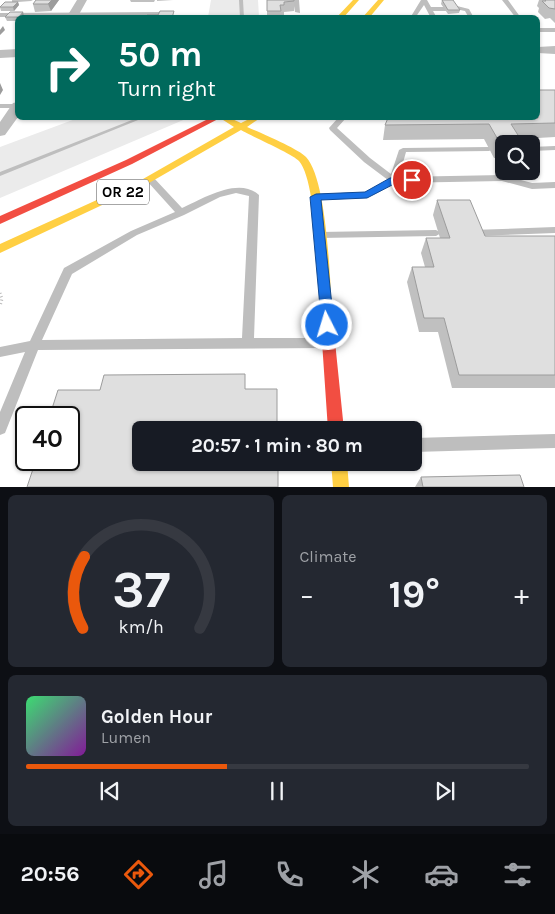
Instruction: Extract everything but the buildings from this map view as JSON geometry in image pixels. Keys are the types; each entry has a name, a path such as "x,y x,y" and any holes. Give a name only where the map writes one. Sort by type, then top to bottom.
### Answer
{"main road":[{"path":"342,15 356,0"},
{"path":"368,15 381,0"},
{"name":"OR 22","path":"0,220 129,162 212,120"},
{"path":"228,120 302,158 309,167 316,197 335,421"},
{"name":"OR 22","path":"0,249 150,179 253,120"},
{"path":"340,471 342,486"}],"street":[{"path":"73,15 82,0"},
{"path":"0,54 15,53"},
{"path":"0,132 15,110"}],"lane":[{"path":"296,0 298,12"},
{"path":"505,0 517,15"},
{"path":"414,15 424,1 432,15"},
{"path":"428,9 446,8"},
{"path":"457,8 466,10 470,15"},
{"path":"103,15 166,13"},
{"path":"0,15 15,15"},
{"path":"540,30 555,30"},
{"path":"0,106 15,106"},
{"path":"340,120 333,128 367,160 394,180"},
{"path":"540,149 555,148"},
{"path":"394,180 403,150 489,149"},
{"path":"316,197 367,195 394,180 502,178 532,186 555,186"},
{"path":"150,179 181,212"},
{"path":"0,428 34,345 68,271 134,233 231,190 245,189 254,195 248,343"},
{"path":"472,233 555,230"},
{"path":"319,235 436,234"},
{"path":"0,352 34,345 329,343"},
{"path":"422,445 555,441"}],"path":[{"path":"0,293 2,299 0,306"}],"shaded area":[{"path":"211,0 258,0 259,15 208,15"},
{"path":"73,120 183,120 0,198 0,147"}],"waterway":[{"path":"241,0 242,15"},
{"path":"0,174 135,120"}],"traffic: slow":[{"path":"342,15 356,0"},
{"path":"368,15 381,0"},
{"path":"228,120 302,158 309,170 318,208 326,312"},
{"path":"0,249 146,181 253,120"},
{"path":"340,471 341,487"}],"traffic: jam":[{"path":"0,220 129,162 212,120"},
{"path":"326,312 335,421"}],"route":[{"path":"327,325 316,197 367,195 394,180 412,180"}]}
